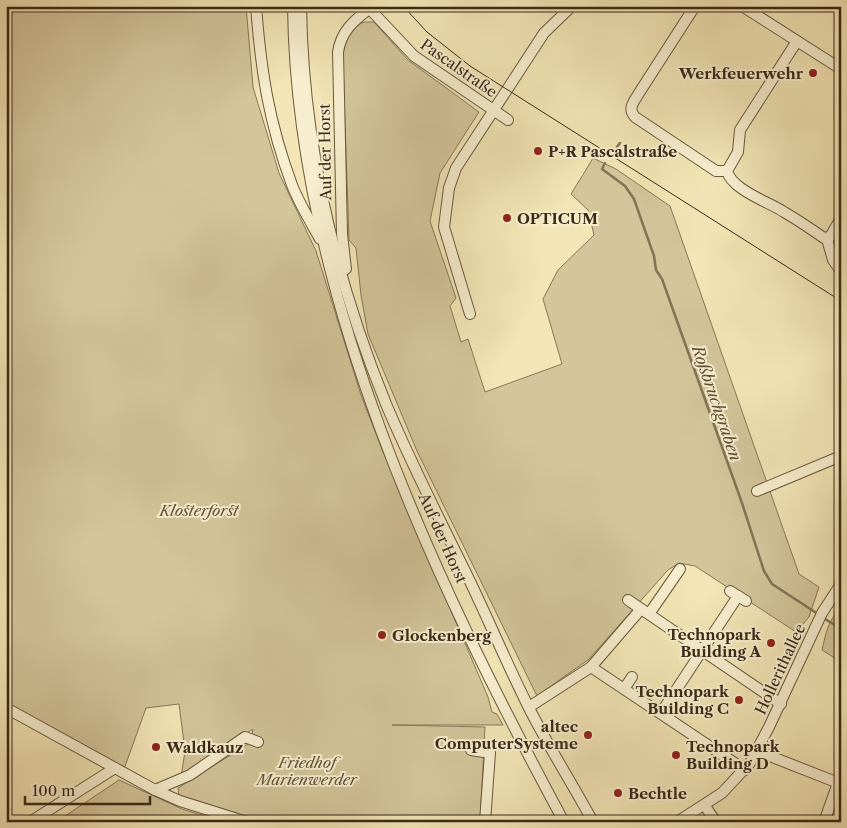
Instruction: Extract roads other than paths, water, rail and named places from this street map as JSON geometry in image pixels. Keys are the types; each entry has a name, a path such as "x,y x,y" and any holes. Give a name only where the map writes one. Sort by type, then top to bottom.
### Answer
{"street":[{"name":"Auf der Horst","path":"256,6 265,94 292,186 326,252"},
{"name":"Auf der Horst","path":"292,6 296,90 310,180 326,252 360,365 409,498 474,646 564,822"},
{"name":"Auf der Horst","path":"301,6 305,88 313,150 333,241 351,307 383,395 404,444 529,707 593,822"},
{"path":"470,314 444,227 445,206 456,168 544,33 572,6"},
{"path":"695,6 630,108 635,117 716,171 727,171"},
{"path":"742,6 841,69"},
{"name":"Auf der Horst","path":"351,307 342,234 338,52 342,36 348,26 368,7"},
{"name":"Pascalstraße","path":"368,7 414,56 508,120"},
{"path":"727,171 738,152 740,130 797,42"},
{"name":"Auf der Horst","path":"287,169 297,184 305,185 310,180"},
{"path":"727,171 735,184 827,239 833,260 841,271"},
{"path":"827,239 841,218"},
{"path":"757,491 841,456"},
{"path":"529,707 591,667 645,612 680,569"},
{"name":"Hollerithallee","path":"677,822 706,806 727,789 744,770 757,751 781,704 821,616 841,584"},
{"path":"661,713 738,596"},
{"path":"628,600 781,704"},
{"path":"591,667 744,770"},
{"path":"624,689 632,677"},
{"path":"6,708 155,790 180,801 247,822"},
{"path":"155,790 190,775 245,737 258,742"},
{"path":"471,750 490,752 485,822"},
{"path":"757,751 840,784 824,822"},
{"path":"30,822 115,768"},
{"path":"706,806 716,822"}],"waterway":[{"name":"Roßbruchgraben","path":"617,147 620,143"},
{"name":"Roßbruchgraben","path":"605,163 602,169 625,186 634,199 654,256 656,270 662,279 742,503 764,571 772,584 818,614"},
{"name":"Roßbruchgraben","path":"822,617 841,629"}],"tram line":[{"path":"403,6 427,32 470,66 841,301"}],"place":[{"name":"Werkfeuerwehr","path":"813,73"},
{"name":"P+R Pascalstraße","path":"538,151"},
{"name":"OPTICUM","path":"507,218"},
{"name":"Glockenberg","path":"382,635"},
{"name":"Technopark Building A","path":"771,643"},
{"name":"Technopark Building C","path":"739,700"},
{"name":"altec ComputerSysteme","path":"588,735"},
{"name":"Waldkauz","path":"156,747"},
{"name":"Technopark Building D","path":"676,755"},
{"name":"Bechtle","path":"618,793"}],"park label":[{"name":"Klosterforst","path":"199,510"},
{"name":"Friedhof Marienwerder","path":"307,770"}]}
